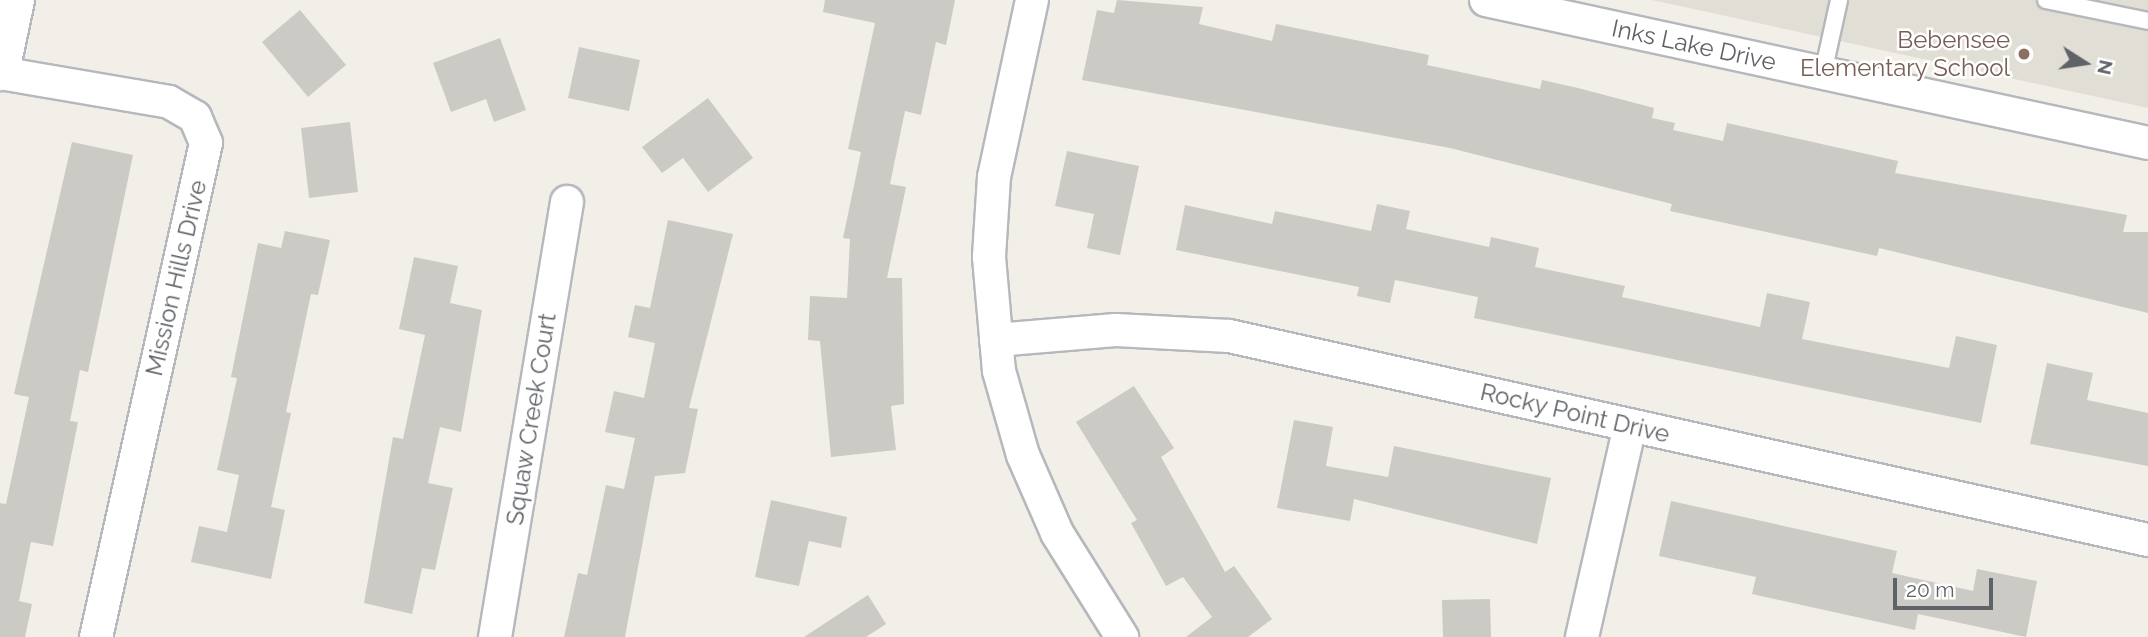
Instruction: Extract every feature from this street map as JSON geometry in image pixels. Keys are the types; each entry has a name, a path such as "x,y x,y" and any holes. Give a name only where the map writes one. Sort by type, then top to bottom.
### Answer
{"main road":[{"path":"0,72 15,0"}],"street":[{"path":"1032,0 994,177 989,257 996,340 1023,455 1057,533 1122,637"},
{"name":"Inks Lake Drive","path":"1486,0 2148,143"},
{"name":"Mission Hills Drive","path":"0,72 169,102 195,117 206,144 96,637"},
{"name":"Squaw Creek Court","path":"495,637 567,201"},
{"name":"Rocky Point Drive","path":"996,340 1116,330 1229,336 2148,540"},
{"path":"1582,637 1630,425"}],"lane":[{"path":"1823,73 1839,0"},
{"path":"2046,0 2148,22"}],"shaded area":[{"name":"Bebensee Elementary School","path":"1652,0 2148,0 2148,108"}],"building":[{"path":"825,0 955,0 946,45 936,42 921,115 905,111 890,184 906,187 887,278 902,278 904,404 891,406 896,450 831,457 820,341 808,340 810,296 847,298 850,239 843,238 861,152 848,149 875,23 823,12"},
{"path":"1117,0 1203,7 1199,24 1272,41 1276,24 1429,55 1427,65 1540,89 1542,80 1578,88 1654,108 1652,118 1675,123 1673,130 1723,141 1727,123 1898,161 1895,173 2127,215 2123,232 2148,232 2148,313 1879,248 1877,256 1670,211 1672,204 1450,148 1082,80 1097,10 1114,13"},
{"path":"300,10 346,65 308,97 262,42"},
{"path":"500,38 526,110 494,122 486,99 451,112 433,63"},
{"path":"579,47 640,60 629,111 568,98"},
{"path":"708,98 753,158 708,192 683,158 662,173 642,147"},
{"path":"350,122 358,192 309,198 301,128"},
{"path":"72,142 133,155 88,372 80,370 70,421 78,422 53,546 31,542 19,601 32,604 25,637 0,637 0,503 6,504 29,397 14,394"},
{"path":"1067,151 1139,166 1120,255 1087,248 1094,214 1055,206"},
{"path":"1377,204 1410,211 1406,229 1489,247 1491,237 1539,248 1535,267 1625,286 1622,297 1760,327 1767,293 1810,302 1802,339 1949,368 1956,336 1997,345 1981,423 1474,318 1478,297 1395,280 1390,303 1357,296 1359,287 1176,250 1185,205 1272,224 1275,211 1371,231"},
{"path":"668,220 733,234 689,408 698,409 685,473 655,476 625,637 564,637 578,573 587,575 606,485 624,489 635,438 605,432 614,391 644,398 655,343 628,337 635,305 650,308"},
{"path":"285,231 330,240 318,295 311,294 286,412 291,413 271,507 285,510 271,579 191,562 199,526 227,532 239,475 217,470 237,378 231,377 258,243 281,248"},
{"path":"414,257 458,266 450,303 482,310 461,432 440,427 428,483 453,488 435,570 422,568 412,614 364,603 393,437 403,439 425,335 399,329"},
{"path":"2047,363 2093,373 2087,400 2148,413 2148,466 2030,444"},
{"path":"1134,386 1174,448 1161,457 1225,572 1234,566 1272,619 1248,637 1186,637 1212,617 1183,577 1166,586 1131,523 1137,520 1076,422"},
{"path":"1294,420 1333,427 1326,466 1388,477 1394,446 1551,478 1537,544 1354,499 1350,521 1277,508"},
{"path":"771,500 847,517 841,548 809,541 799,586 755,577"},
{"path":"1671,501 1897,551 1892,573 1973,591 1977,569 2037,581 2026,637 1918,614 1915,630 1752,594 1756,577 1659,556"},
{"path":"868,595 886,624 866,637 804,637"},
{"path":"1490,599 1491,637 1443,637 1442,600"}],"place":[{"name":"Bebensee Elementary School","path":"2024,54"}]}
